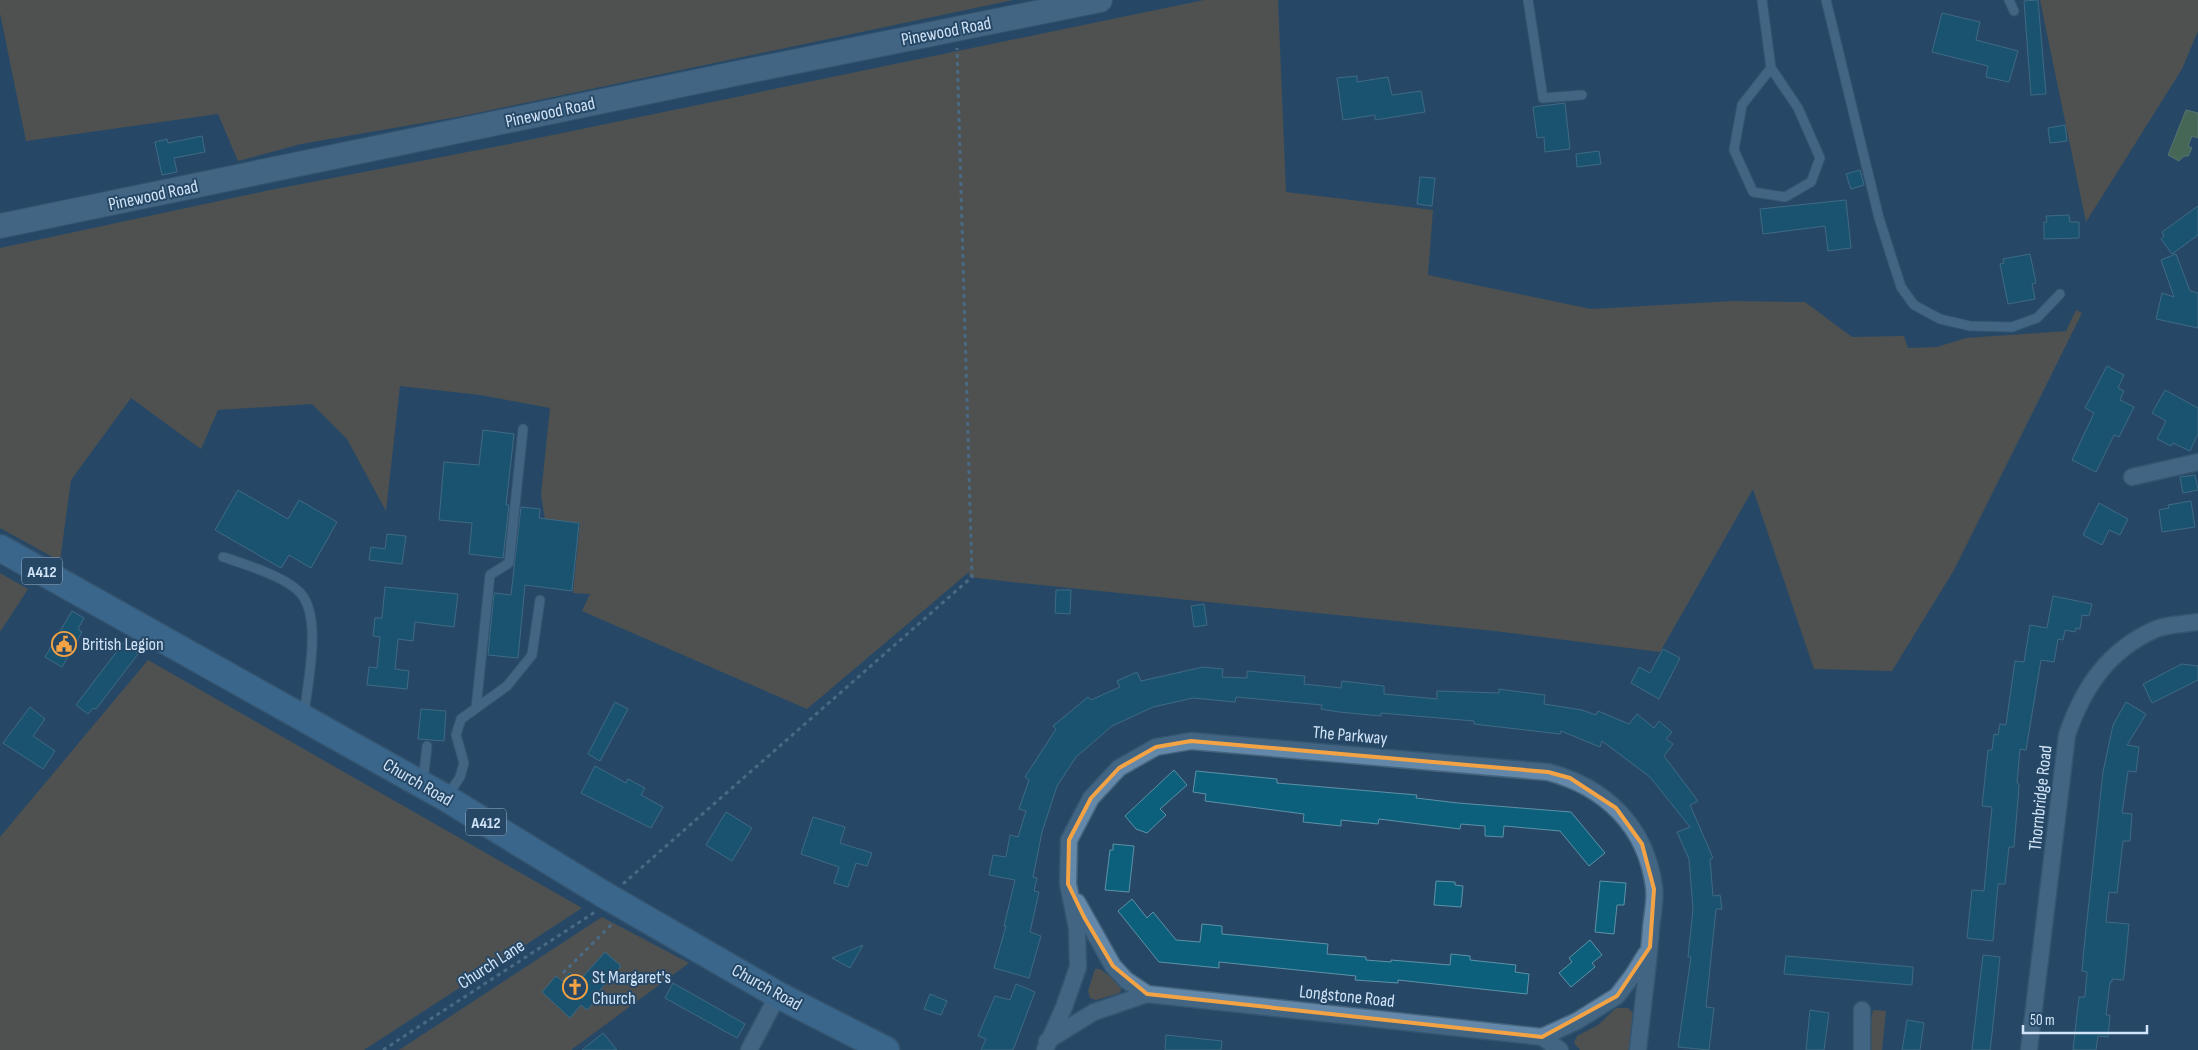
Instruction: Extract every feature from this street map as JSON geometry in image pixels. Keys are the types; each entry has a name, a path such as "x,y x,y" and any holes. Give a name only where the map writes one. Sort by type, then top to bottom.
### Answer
{"main road":[{"name":"Church Road","path":"0,548 446,798 603,894 778,995 886,1050"}],"street":[{"name":"Pinewood Road","path":"0,226 1100,0"},
{"path":"2132,477 2198,462"},
{"name":"Thornbridge Road","path":"2030,1050 2067,735 2074,714 2083,694 2093,679 2105,665 2129,645 2157,629 2198,622"},
{"name":"The Parkway","path":"1046,1045 1064,1007 1078,967 1077,928 1068,884 1069,840 1091,798 1120,768 1156,747 1191,741 1548,772 1570,778 1593,790 1616,808 1631,825 1642,844 1654,889 1650,947 1638,1050"},
{"path":"1068,884 1112,966 1126,980 1147,994"},
{"path":"1542,1038 1577,1021 1618,996 1633,976 1650,947"},
{"path":"1046,1045 1094,1012 1147,994"},
{"name":"Longstone Road","path":"1147,994 1542,1038"},
{"path":"749,1050 778,995"},
{"path":"1862,1010 1862,1050"},
{"path":"1542,1038 1560,1050"}],"lane":[{"path":"1528,0 1543,98 1582,95"},
{"path":"1762,0 1771,68 1798,108 1820,158 1811,182 1785,197 1752,192 1734,150 1742,105 1771,68"},
{"path":"1826,0 1879,218 1901,287 1914,306 1940,319 1970,326 2012,327 2037,318 2060,294"},
{"path":"2009,0 2014,11"},
{"path":"476,708 490,575 509,563 523,429"},
{"path":"223,557 252,566 289,585 302,595 310,615 312,631 304,718"},
{"path":"446,798 460,777 464,763 456,735 461,719 507,686 532,655 540,600"},
{"path":"423,785 427,746"}],"path":[{"name":"Church Lane","path":"383,1050 599,910 603,894 611,878 624,882 972,577 956,29"},
{"path":"563,973 627,908"}],"highlighted area":[{"path":"1191,741 1548,772 1570,778 1616,808 1642,844 1654,889 1650,947 1617,996 1542,1037 1147,994 1113,966 1084,917 1068,884 1069,840 1091,798 1119,768 1156,747"}],"shaded area":[{"path":"0,0 1013,0 463,116 301,144 238,161 218,114 26,141 0,13"},
{"path":"1204,0 1278,0 1286,192 1433,210 1428,275 1591,309 1733,301 1805,302 1852,337 1904,336 1908,348 1937,347 1966,338 2066,331 2076,310 2082,313 1954,570 1892,671 1814,669 1753,489 1660,652 1495,631 969,577 969,572 807,709 582,611 590,594 573,593 580,523 545,519 541,495 550,408 480,395 400,386 386,511 347,439 312,404 218,410 201,449 131,398 71,480 60,561 0,528 0,248 270,190 504,145"},
{"path":"2040,0 2198,0 2198,31 2182,69 2086,222"},
{"path":"2186,110 2198,113 2198,138 2192,136 2188,146 2192,148 2188,156 2184,156 2179,161 2168,155"},
{"path":"0,573 28,589 0,632"},
{"path":"148,660 582,908 364,1050 0,1050 0,837"},
{"path":"602,917 689,963 571,1050 399,1050"},
{"path":"1095,969 1100,969 1122,985 1120,993 1096,1000 1090,998 1088,991"},
{"path":"1616,1008 1628,1008 1636,1016 1632,1050 1580,1050 1574,1043 1577,1036 1598,1025"},
{"path":"1873,1010 1886,1011 1882,1050 1866,1050"}],"building":[{"path":"2038,0 2046,94 2031,95 2024,1"},
{"path":"1942,13 1980,22 1976,40 2018,51 2009,82 1986,77 1988,66 1932,52"},
{"path":"1357,76 1357,82 1388,77 1392,95 1421,91 1425,112 1375,120 1375,115 1343,120 1337,78"},
{"path":"1565,103 1570,149 1545,152 1544,137 1537,138 1533,107"},
{"path":"2065,125 2067,141 2050,143 2048,128"},
{"path":"202,136 205,152 174,158 177,172 162,175 155,142 167,139 168,143"},
{"path":"1599,151 1601,164 1577,167 1576,154"},
{"path":"1860,170 1864,185 1851,189 1846,174"},
{"path":"1420,177 1435,178 1432,206 1417,204"},
{"path":"1846,200 1851,248 1828,251 1825,226 1763,234 1760,209"},
{"path":"2198,206 2198,235 2172,254 2161,239 2164,236 2162,232"},
{"path":"2069,215 2070,222 2079,222 2079,238 2044,239 2044,222 2047,222 2046,216"},
{"path":"2030,254 2036,283 2032,284 2035,299 2008,304 2000,264 2004,263 2003,259"},
{"path":"2176,254 2190,291 2198,293 2198,328 2156,319 2162,293 2174,297 2161,260"},
{"path":"2107,366 2124,375 2118,388 2124,391 2120,400 2134,407 2119,437 2114,435 2096,472 2072,460 2094,413 2085,408"},
{"path":"2165,390 2198,408 2198,434 2190,451 2173,443 2171,446 2157,439 2166,421 2152,413"},
{"path":"483,430 514,434 506,505 509,505 503,558 469,554 472,523 439,520 444,462 479,465"},
{"path":"2195,475 2198,490 2183,493 2180,477"},
{"path":"238,490 288,519 299,500 337,522 311,568 289,555 281,568 215,530"},
{"path":"2191,501 2195,527 2162,532 2159,510 2169,508 2168,505"},
{"path":"2099,503 2128,519 2120,535 2109,530 2102,545 2083,535"},
{"path":"521,507 540,509 539,518 579,523 572,591 525,585 518,658 488,655 494,593 511,595"},
{"path":"387,534 406,536 402,564 369,560 371,547 385,549"},
{"path":"385,587 458,594 454,627 415,622 413,641 398,639 395,669 409,671 407,689 367,685 369,667 377,668 380,637 373,636 375,618 382,618"},
{"path":"1056,590 1071,590 1070,614 1055,613"},
{"path":"2053,596 2092,604 2089,616 2082,615 2080,629 2076,628 2075,632 2065,630 2063,640 2058,639 2054,662 2041,660 2026,750 2020,749 2014,847 2009,847 2005,884 1998,884 1993,941 1967,938 1972,890 1984,891 1992,807 1982,806 1988,750 1992,750 1994,734 1998,735 2000,724 2006,725 2015,661 2024,662 2030,625 2047,628"},
{"path":"1204,604 1207,625 1194,627 1191,606"},
{"name":"British Legion","path":"72,611 84,618 78,629 82,632 62,667 45,657"},
{"path":"124,642 138,654 96,709 93,708 88,714 76,705"},
{"path":"1663,649 1680,658 1659,699 1631,683 1639,667 1650,673"},
{"path":"2182,664 2198,666 2198,680 2152,703 2143,684"},
{"path":"1203,667 1223,669 1222,677 1247,678 1247,671 1305,676 1304,684 1341,688 1342,681 1384,686 1384,694 1437,699 1437,691 1499,693 1499,689 1545,695 1544,704 1582,710 1596,715 1598,711 1629,724 1637,714 1654,728 1659,721 1672,732 1666,739 1673,744 1664,756 1698,801 1690,805 1713,858 1710,859 1713,896 1720,895 1722,909 1716,909 1706,1007 1714,1008 1709,1050 1678,1047 1691,957 1688,957 1693,909 1689,859 1677,832 1690,827 1650,777 1602,741 1600,747 1561,731 1560,734 1474,724 1474,721 1381,713 1381,716 1339,712 1321,709 1322,705 1236,697 1235,702 1193,698 1153,707 1112,726 1076,757 1057,786 1042,832 1033,877 1037,878 1034,891 1039,892 1030,932 1041,936 1029,978 994,968 1006,926 1004,926 1015,880 989,875 993,855 1006,857 1010,835 1018,837 1026,811 1019,809 1029,780 1025,777 1056,729 1053,726 1088,697 1091,700 1120,687 1117,681 1137,672 1141,681"},
{"path":"615,702 628,709 600,761 588,754"},
{"path":"2126,702 2146,714 2127,745 2139,747 2136,772 2128,771 2122,813 2132,814 2130,841 2123,841 2117,893 2109,892 2106,922 2129,924 2124,976 2123,980 2112,979 2112,982 2110,982 2106,1015 2110,1015 2108,1037 2098,1036 2096,1050 2073,1050 2079,997 2085,997 2087,972 2082,971 2103,772 2113,725"},
{"path":"30,707 45,719 33,736 55,751 43,769 3,743"},
{"path":"421,709 446,711 444,741 418,739"},
{"path":"595,766 626,783 628,779 645,788 641,795 663,807 651,828 581,793"},
{"path":"1174,770 1187,785 1160,809 1166,815 1147,833 1136,829 1125,816"},
{"path":"1196,771 1277,779 1277,783 1417,795 1416,798 1458,803 1571,812 1605,853 1589,866 1560,831 1504,826 1503,837 1485,836 1485,826 1461,824 1460,829 1379,819 1378,824 1341,820 1341,826 1303,822 1304,814 1205,801 1206,794 1193,792"},
{"path":"726,812 752,828 732,861 706,845"},
{"path":"813,817 845,827 840,843 872,853 867,866 856,863 848,887 834,883 839,867 801,854"},
{"path":"1113,844 1134,846 1129,892 1105,890 1110,850 1113,850"},
{"path":"1436,881 1455,882 1455,885 1463,886 1461,907 1434,905"},
{"path":"1600,881 1626,883 1624,905 1617,905 1614,934 1595,932"},
{"path":"1132,899 1147,918 1153,912 1176,940 1200,942 1202,924 1222,926 1222,934 1328,944 1327,954 1366,957 1366,960 1450,965 1451,954 1470,956 1470,960 1516,965 1515,972 1529,974 1527,994 1398,980 1398,983 1355,980 1356,976 1219,962 1219,968 1159,962 1118,911"},
{"path":"1590,940 1602,955 1592,963 1595,967 1571,987 1559,973 1572,962 1569,958"},
{"path":"863,945 850,968 832,958"},
{"name":"St Margaret's Church","path":"605,952 621,966 594,997 596,1000 587,1010 581,1005 570,1018 542,992 556,976 562,981 570,972 579,981"},
{"path":"1983,955 2000,957 1992,1034 1990,1050 1972,1050"},
{"path":"1786,956 1913,967 1912,985 1784,974"},
{"path":"673,983 745,1024 737,1038 665,998"},
{"path":"1016,984 1035,992 1013,1050 981,1050 986,1039 978,1036 995,996 1010,1000"},
{"path":"930,994 947,1001 941,1015 924,1009"},
{"path":"1810,1010 1829,1013 1824,1050 1806,1050"},
{"path":"1907,1020 1924,1023 1920,1050 1902,1050"},
{"path":"603,1033 617,1050 582,1050"},
{"path":"1166,1035 1222,1041 1221,1050 1165,1050"}],"place":[{"name":"British Legion","path":"64,644"},
{"name":"St Margaret's Church","path":"575,987"}]}
